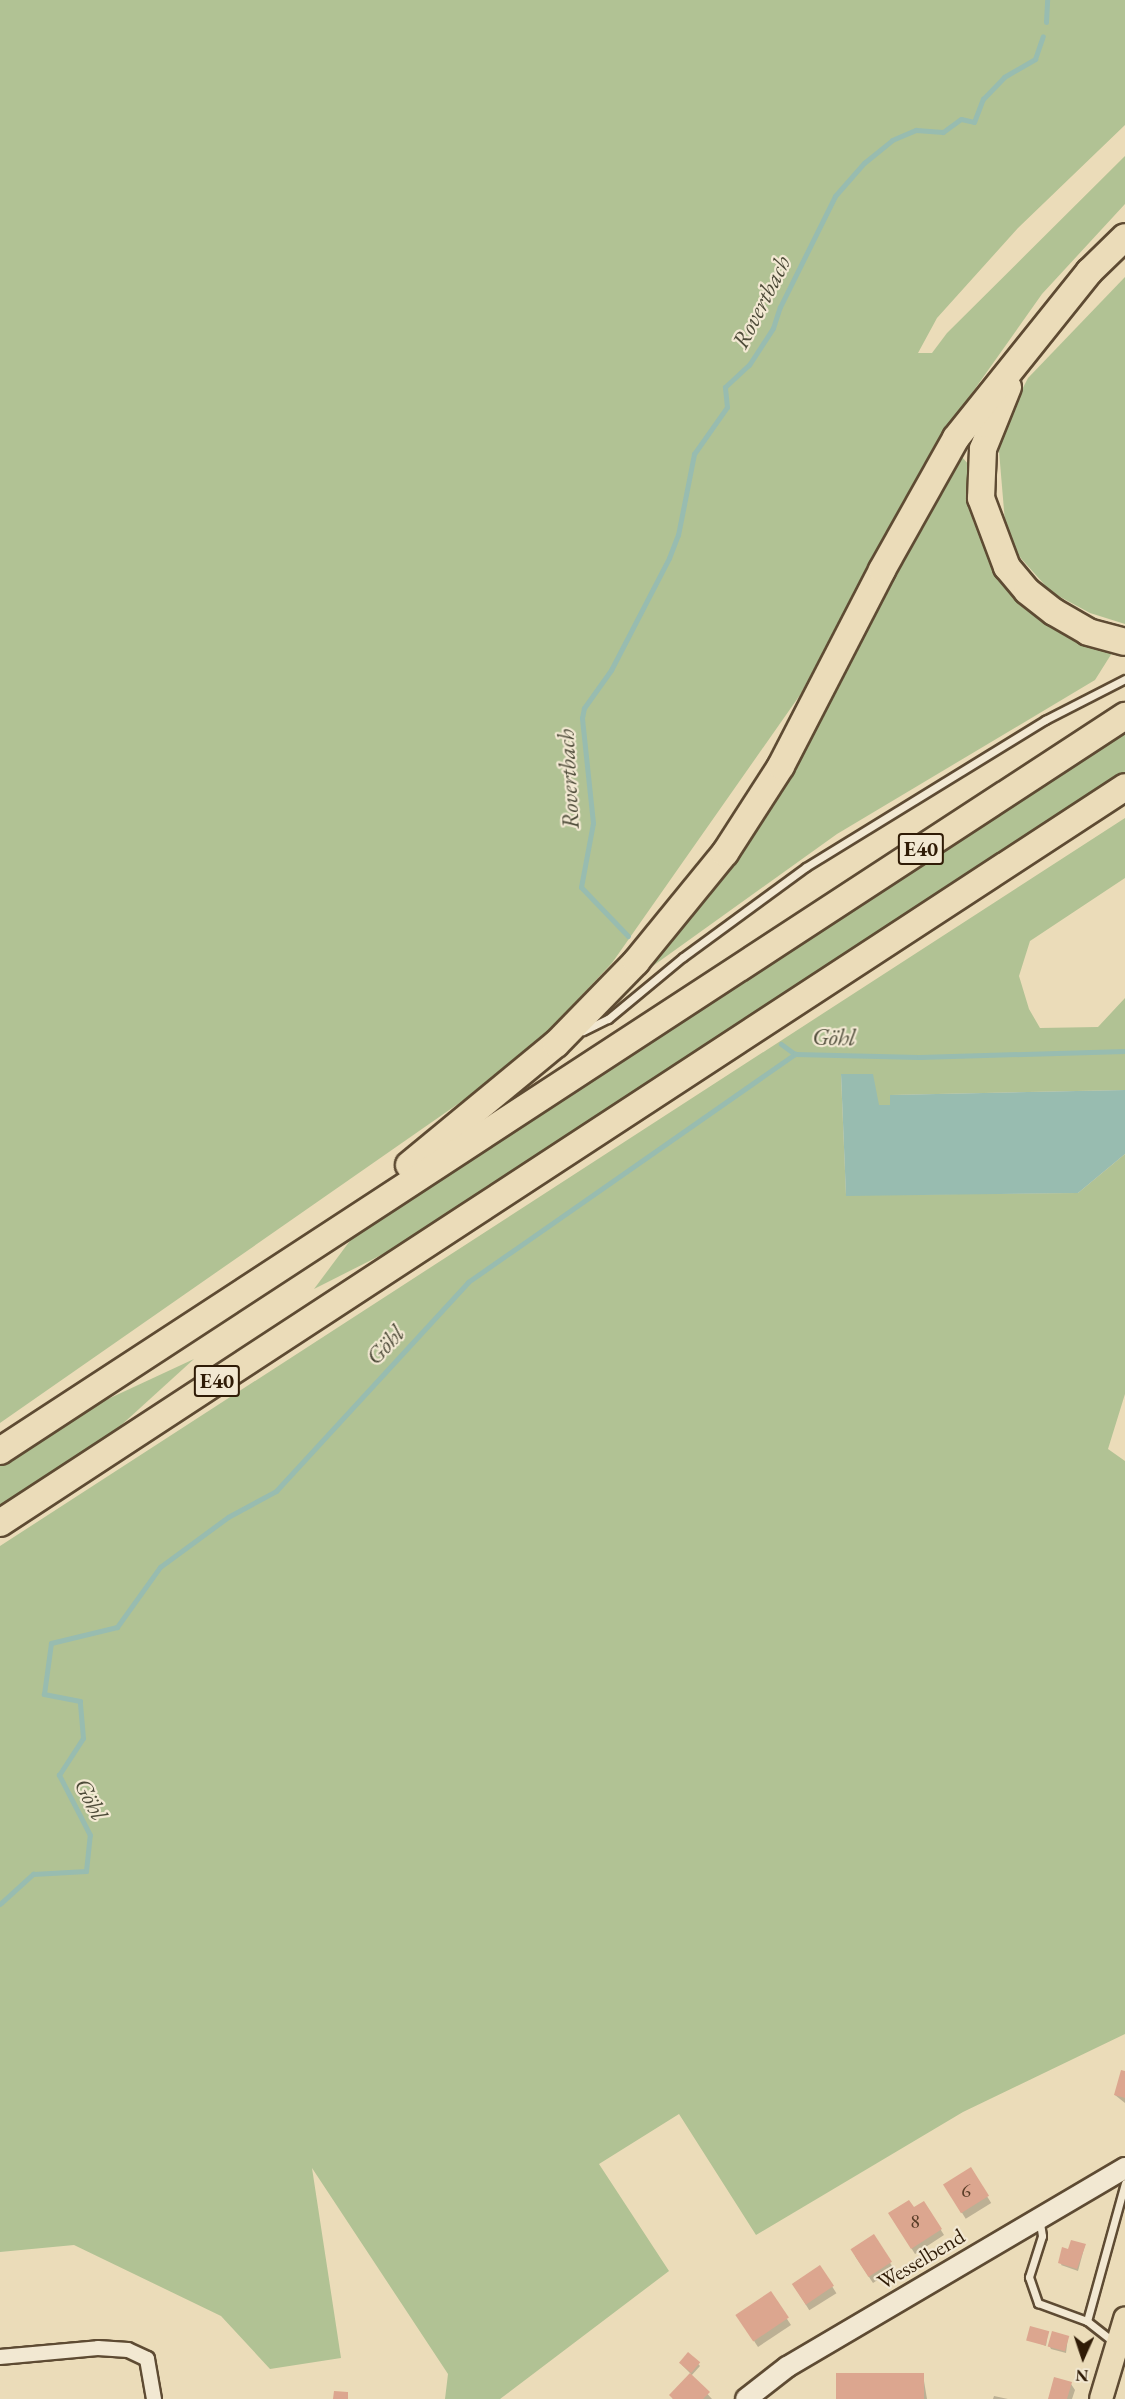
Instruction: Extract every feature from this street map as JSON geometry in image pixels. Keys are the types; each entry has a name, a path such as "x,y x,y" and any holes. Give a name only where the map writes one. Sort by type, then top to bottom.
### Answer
{"highway":[{"path":"428,1161 556,1044 636,962 658,938 725,853 781,766 882,570 956,438 1089,272 1125,237"},
{"path":"1018,360 983,449 981,498 992,531 1007,567 1027,591 1088,632 1125,642"},
{"name":"E40","path":"0,1451 372,1208 397,1184 428,1161 688,1001 1125,716"},
{"name":"E40","path":"0,1523 1125,787"}],"main road":[{"path":"1101,2399 1125,2319"}],"street":[{"name":"Wesselbend","path":"746,2399 787,2367 1125,2168"},
{"path":"0,2357 98,2348 128,2350 147,2359 154,2399"}],"lane":[{"path":"556,1044 608,1019 683,957 806,867 1045,720 1125,679"},
{"path":"1087,2321 1125,2183"},
{"path":"1039,2217 1042,2236 1029,2277 1038,2303 1087,2321 1117,2344"}],"green space":[{"path":"0,0 1125,0 1125,125 1018,228 937,318 918,353 932,353 947,333 1125,156 1125,204 1042,294 933,448 800,695 612,963 551,1028 488,1083 0,1423"},
{"path":"1125,277 1125,624 1090,613 1051,592 1018,555 1005,522 999,451 1009,415 1028,378"},
{"path":"961,456 970,466 973,521 995,565 1025,606 1076,642 1112,653 1095,680 837,834 650,968 730,860"},
{"path":"1125,729 1125,773 405,1243 314,1289 361,1226"},
{"path":"1125,818 1125,878 1030,941 1019,976 1029,1009 1040,1028 1098,1027 1125,998 1125,1090 891,1095 890,1105 878,1105 841,1075 846,1195 1078,1193 1125,1154 1125,1394 1108,1449 1125,1461 1125,2034 963,2112 756,2235 679,2114 599,2164 669,2271 500,2399 445,2399 448,2374 312,2168 341,2358 270,2369 221,2316 74,2245 0,2252 0,1546"},
{"path":"194,1359 106,1439 0,1510 0,1464 80,1412"}],"water":[{"path":"841,1074 873,1074 879,1105 890,1105 890,1095 1125,1090 1125,1154 1078,1193 846,1196"}],"building":[{"path":"1121,2070 1125,2071 1125,2098 1114,2095"},
{"path":"971,2167 989,2196 961,2213 943,2184"},
{"path":"909,2200 914,2207 924,2201 942,2229 911,2249 888,2213"},
{"path":"874,2234 892,2262 868,2277 851,2249"},
{"path":"1071,2240 1086,2244 1077,2269 1058,2263 1062,2247 1068,2249"},
{"path":"820,2265 834,2286 806,2305 792,2284"},
{"path":"771,2291 789,2318 753,2342 735,2315"},
{"path":"1030,2326 1049,2331 1045,2346 1026,2340"},
{"path":"1052,2331 1069,2336 1065,2351 1048,2346"},
{"path":"688,2352 700,2362 691,2373 679,2363"},
{"path":"690,2373 710,2392 703,2399 673,2399 669,2395"},
{"path":"836,2373 924,2373 924,2399 836,2399"},
{"path":"1054,2377 1072,2382 1067,2399 1048,2399"},
{"path":"334,2391 348,2392 348,2399 333,2399"}],"waterway":[{"name":"Rovertbach","path":"1046,22 1047,0"},
{"name":"Rovertbach","path":"628,936 581,887 593,823 582,718 584,708 611,670 669,558 678,535 694,454 727,407 725,387 749,365 773,328 780,307 835,196 864,163 892,140 916,130 943,132 961,119 974,122 983,99 1004,77 1035,59 1043,36"},
{"name":"Rovertbach","path":"781,1044 795,1054"},
{"name":"Göhl","path":"0,1904 33,1874 86,1871 90,1835 59,1775 83,1738 80,1701 44,1694 51,1643 117,1627 160,1567 228,1517 276,1491 468,1282 795,1054 919,1057 1125,1051"}]}
